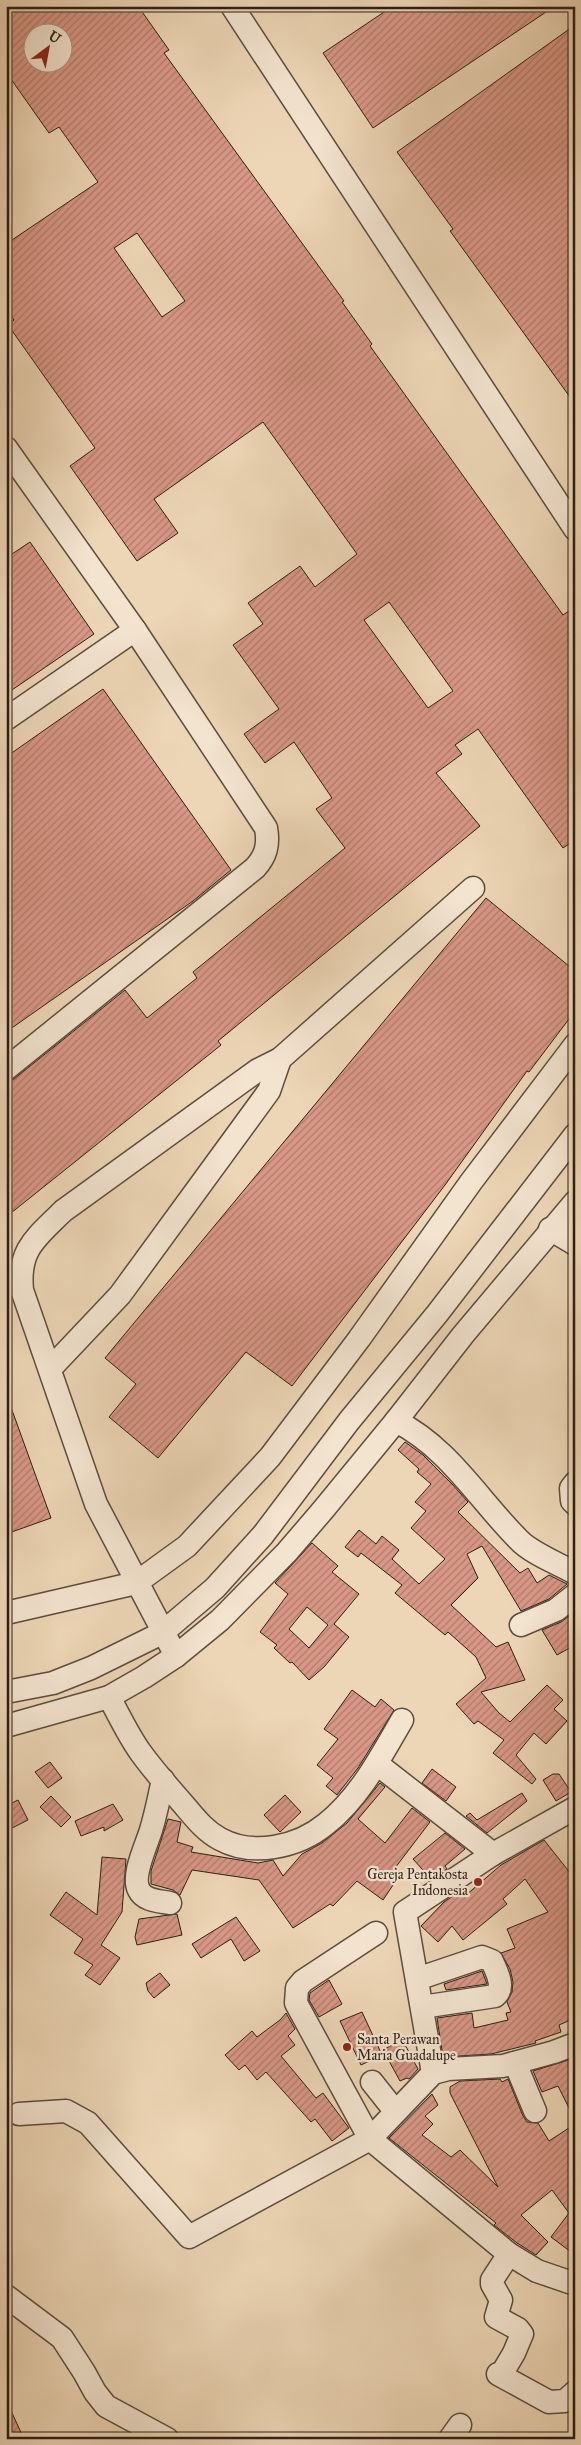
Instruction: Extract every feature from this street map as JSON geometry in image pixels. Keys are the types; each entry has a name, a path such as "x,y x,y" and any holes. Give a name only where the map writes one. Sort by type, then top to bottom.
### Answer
{"street":[{"path":"232,6 575,529"},
{"path":"6,448 135,630 266,828 267,849 264,858 255,868 6,1070"},
{"path":"6,719 135,630"},
{"path":"176,1656 162,1633 96,1504 22,1290 20,1271 24,1254 38,1236 63,1211 258,1070 280,1059 472,888"},
{"path":"6,1613 136,1583 187,1546 270,1457 359,1339 471,1182 575,1045"},
{"path":"50,1370 120,1295 269,1091 280,1059"},
{"path":"6,1692 53,1683 91,1668 162,1633 215,1588 250,1550 349,1421 437,1314 575,1135"},
{"path":"6,1726 109,1697 144,1678 176,1656 220,1620 287,1552 396,1421 463,1335 550,1229 572,1210"},
{"path":"550,1229 575,1244"},
{"path":"437,1314 463,1335"},
{"path":"396,1421 415,1431 465,1476 520,1542 575,1573"},
{"path":"575,1483 571,1488 572,1500 575,1504"},
{"path":"521,1625 556,1610 575,1595"},
{"path":"109,1697 140,1752 205,1829 220,1840 257,1849 279,1846 301,1839 326,1824 350,1800 376,1764 402,1720"},
{"path":"376,1764 493,1854"},
{"path":"163,1780 152,1829 142,1854 137,1883 138,1889 147,1898 170,1903"},
{"path":"433,2073 405,1912 493,1854 575,1808"},
{"path":"376,1933 303,1981 295,1993 296,2003 370,2139 509,2254 537,2272 575,2284"},
{"path":"417,1979 482,1957 492,1961 500,1981 500,1990 495,1996 422,2008"},
{"path":"18,2114 66,2111 88,2123 189,2237 370,2139 433,2073 448,2069 515,2063 575,2044"},
{"path":"515,2063 535,2111"},
{"path":"372,2082 395,2111"},
{"path":"509,2254 492,2280 492,2284 501,2300 496,2317 518,2329 522,2334 514,2353 499,2375 549,2402 565,2401 575,2392"},
{"path":"6,2296 62,2338 95,2392 106,2406 167,2439"}],"building":[{"path":"6,6 138,6 169,50 164,53 344,301 342,302 372,344 370,346 563,615 575,607 575,840 563,848 478,729 455,745 462,754 436,773 480,826 218,1041 221,1045 6,1217 6,1082 14,1079 125,990 147,1018 197,978 193,972 345,848 316,809 332,798 294,742 265,763 244,734 279,709 233,645 263,624 248,603 300,566 315,587 357,554 263,422 154,499 178,533 137,561 70,466 95,448 8,325 14,320 6,309 6,244 98,182 59,127 49,133 6,72","holes":["137,233 185,301 162,317 114,248","389,602 453,691 428,708 364,620"]},
{"path":"393,6 555,6 373,128 323,53"},
{"path":"575,25 575,404 450,231 453,229 397,152"},
{"path":"30,542 94,634 6,694 6,558"},
{"path":"103,689 231,870 193,901 6,1032 6,757"},
{"path":"486,898 575,971 575,1011 529,1072 527,1071 445,1185 292,1386 246,1352 158,1458 109,1417 136,1384 105,1358"},
{"path":"6,1399 8,1399 51,1518 6,1534"},
{"path":"405,1442 423,1455 468,1502 458,1512 520,1573 528,1568 537,1583 549,1575 567,1584 549,1599 521,1611 482,1546 467,1554 478,1578 451,1605 496,1647 508,1642 525,1680 481,1692 499,1713 510,1722 547,1685 563,1700 554,1709 567,1721 546,1744 534,1733 516,1755 536,1779 532,1784 493,1753 504,1740 478,1721 474,1724 456,1704 486,1678 476,1657 448,1632 445,1635 395,1593 402,1585 361,1553 358,1557 345,1547 359,1530 376,1544 382,1536 399,1550 392,1559 419,1584 445,1559 411,1528 426,1511 415,1502 431,1484 417,1472 419,1469 398,1450"},
{"path":"312,1543 338,1566 332,1572 359,1594 334,1624 349,1637 324,1667 309,1680 292,1662 290,1663 274,1648 277,1645 260,1632 288,1594 275,1583","holes":["307,1607 328,1625 309,1648 289,1629"]},
{"path":"572,1614 575,1618 575,1645 557,1655 542,1630 561,1622"},
{"path":"352,1690 375,1707 381,1699 394,1710 358,1768 337,1795 326,1786 333,1778 317,1765 338,1739 324,1729"},
{"path":"50,1762 62,1778 48,1788 35,1772"},
{"path":"432,1769 456,1787 446,1801 422,1783"},
{"path":"553,1774 559,1774 571,1792 556,1801 543,1780"},
{"path":"380,1783 385,1787 358,1819 385,1843 412,1808 430,1822 395,1868 401,1873 383,1900 357,1881 333,1906 330,1904 293,1928 259,1880 192,1870 180,1895 173,1890 151,1884 151,1871 168,1819 181,1822 177,1842 193,1847 191,1852 258,1863 273,1860 283,1876 302,1854 322,1843 347,1823"},
{"path":"522,1793 527,1801 487,1833 466,1816 470,1813 477,1820"},
{"path":"285,1795 301,1812 280,1832 264,1815"},
{"path":"51,1796 71,1817 61,1827 40,1807"},
{"path":"18,1800 28,1820 6,1831 6,1806"},
{"path":"113,1804 123,1820 104,1831 104,1827 81,1836 75,1821"},
{"path":"445,1833 465,1849 445,1866 447,1869 431,1879 413,1859"},
{"path":"544,1840 575,1879 575,2018 559,2025 561,2032 535,2041 536,2043 491,2054 443,2057 437,2018 472,2013 474,2028 508,2020 506,2013 511,2012 507,2002 512,1992 513,1982 510,1969 501,1953 515,1948 507,1929 548,1912 525,1879 503,1899 507,1904 463,1940 452,1926 438,1942 421,1926 444,1902 462,1890 466,1895 501,1865"},
{"path":"102,1857 126,1859 122,1912 101,1945 120,1958 100,1985 85,1975 93,1965 74,1953 83,1939 50,1915 66,1892 97,1915"},
{"path":"177,1914 182,1935 137,1945 135,1937 139,1919"},
{"path":"236,1917 260,1951 244,1961 231,1939 201,1958 192,1944"},
{"path":"482,1971 487,1984 446,1990 444,1984"},
{"path":"160,1973 170,1985 154,1998 148,1991 146,1983"},
{"path":"329,1980 342,2004 319,2017 309,2000 310,1993"},
{"path":"362,2012 382,2055 361,2065 340,2021"},
{"path":"286,2013 295,2029 288,2036 295,2045 281,2056 316,2098 323,2093 349,2128 332,2141 315,2119 311,2122 266,2072 257,2080 245,2065 239,2070 225,2055 252,2031 257,2037 280,2020"},
{"path":"402,2039 418,2069 409,2079 400,2081 383,2050"},
{"path":"575,2058 575,2120 558,2086 542,2092 533,2071"},
{"path":"500,2079 502,2082 508,2079 523,2116 527,2122 538,2123 549,2141 575,2124 575,2255 551,2237 569,2213 552,2190 521,2215 548,2242 536,2255 494,2225 496,2223 389,2138 432,2094 438,2105 425,2116 433,2124 422,2135 451,2157 460,2150 498,2187 450,2093 450,2087 460,2081"},
{"path":"6,2400 24,2439 6,2439"}],"place":[{"name":"Gereja Pentakosta Indonesia","path":"478,1882"},
{"name":"Santa Perawan Maria Guadalupe","path":"347,2047"}]}
